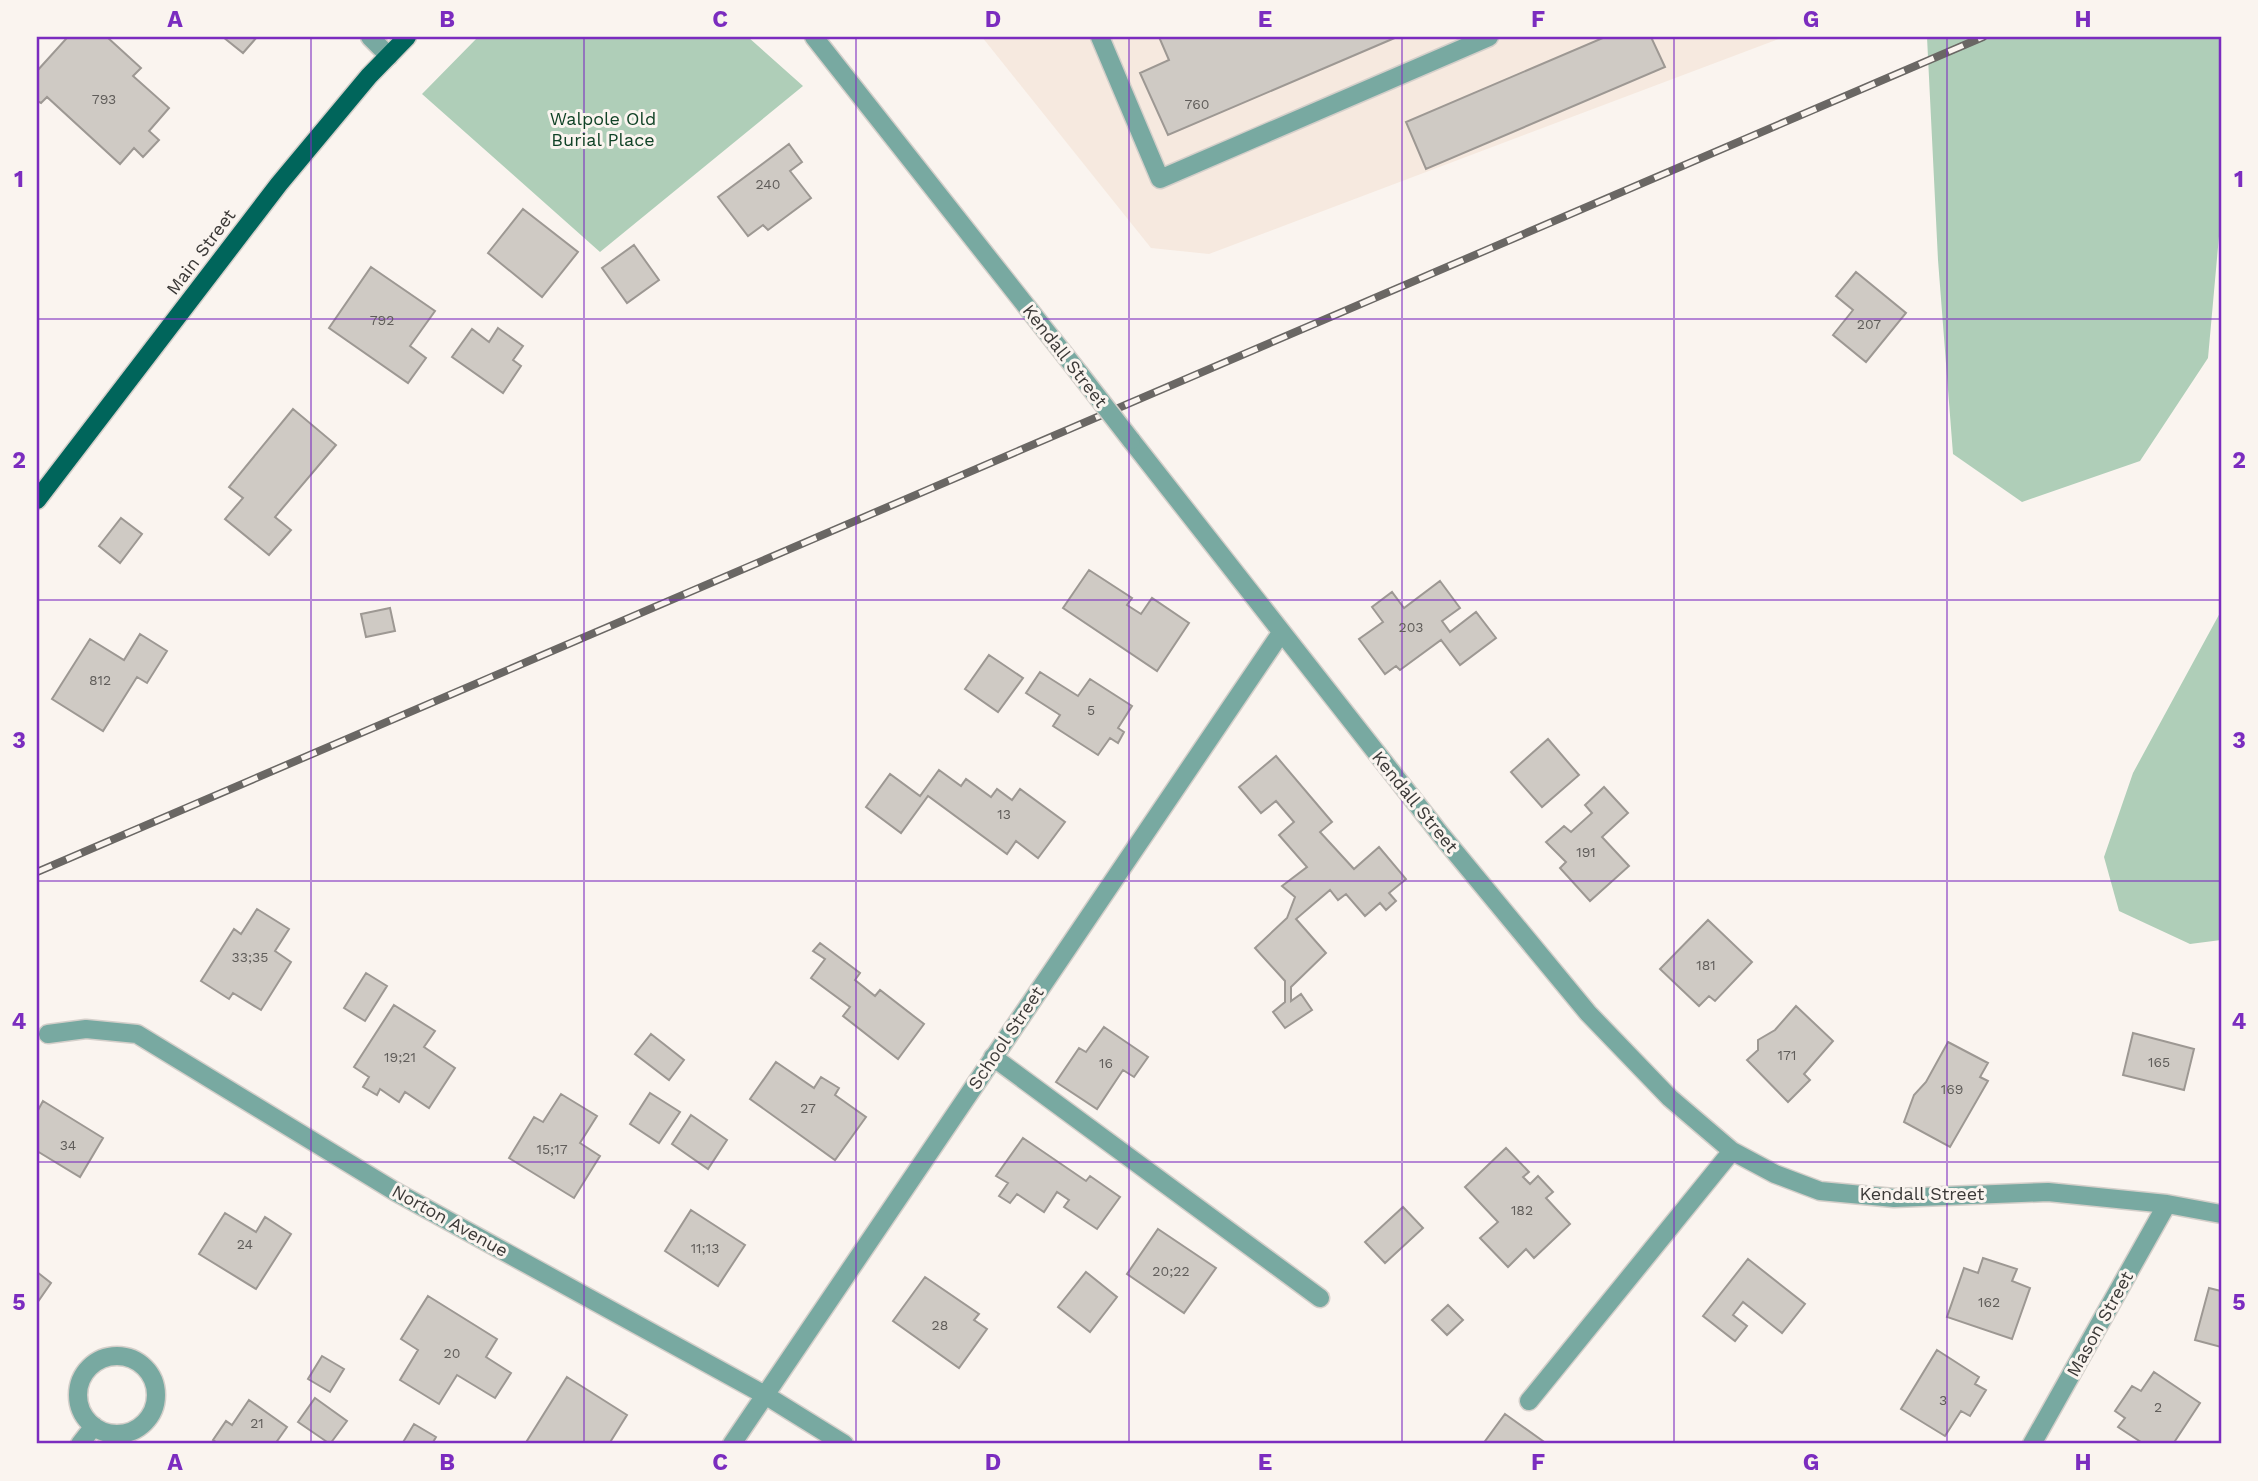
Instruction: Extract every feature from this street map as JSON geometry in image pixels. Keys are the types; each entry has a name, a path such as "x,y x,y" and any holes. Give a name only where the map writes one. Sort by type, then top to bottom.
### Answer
{"main road":[{"name":"Main Street","path":"37,500 279,184 408,37"}],"street":[{"path":"370,37 389,56"},
{"name":"Kendall Street","path":"814,37 1281,633 1588,1013 1670,1098 1732,1151 1775,1174 1820,1191 1894,1198 2048,1192 2167,1204 2221,1214"},
{"path":"1100,37 1160,179 1489,37"},
{"name":"School Street","path":"732,1444 1281,633"},
{"name":"Norton Avenue","path":"48,1034 86,1029 136,1034 396,1192 765,1395 844,1444"},
{"path":"993,1057 1320,1298"},
{"path":"1529,1401 1732,1151"},
{"name":"Mason Street","path":"2032,1444 2167,1204"},
{"path":"112,1356 138,1362 147,1370 156,1393 149,1416 130,1432 117,1434 94,1426 85,1416 78,1391 89,1367 112,1356"},
{"path":"80,1444 94,1426"}],"shaded area":[{"path":"982,37 1784,37 1209,254 1151,248"}],"green space":[{"name":"Walpole Old Burial Place","path":"478,37 748,37 803,86 600,252 422,94"},
{"path":"1927,37 2221,37 2221,214 2208,358 2140,461 2022,502 1953,454 1938,260"},
{"path":"2221,611 2221,940 2190,944 2119,911 2104,857 2133,773"}],"building":[{"path":"63,37 107,37 141,68 133,76 169,108 149,131 159,140 143,157 134,148 120,164 47,97 41,103 37,101 37,71 66,39"},
{"path":"223,37 257,37 243,53"},
{"path":"1159,37 1397,37 1168,135 1140,73 1169,60"},
{"path":"1605,37 1651,37 1665,67 1426,169 1406,122"},
{"path":"789,144 802,162 790,171 811,198 768,230 763,225 748,236 718,197"},
{"path":"523,209 578,252 542,297 488,253"},
{"path":"634,245 659,280 627,303 602,268"},
{"path":"371,267 435,311 410,346 426,358 408,383 329,328"},
{"path":"1856,272 1906,313 1866,362 1833,335 1853,310 1836,296"},
{"path":"498,328 523,346 513,360 521,366 503,393 452,357 472,329 489,342"},
{"path":"293,409 336,445 275,517 291,530 269,555 225,519 243,498 229,487"},
{"path":"121,518 142,534 120,563 99,546"},
{"path":"1089,570 1132,598 1127,605 1141,614 1152,598 1189,623 1157,671 1063,608"},
{"path":"1440,581 1460,608 1442,621 1450,632 1476,612 1496,638 1460,665 1441,640 1400,670 1396,666 1385,674 1359,639 1383,622 1372,607 1392,592 1404,608"},
{"path":"390,608 395,631 366,637 361,614"},
{"path":"140,634 167,651 147,683 137,677 103,731 52,699 90,639 124,660"},
{"path":"989,655 1023,678 998,712 965,689"},
{"path":"1040,672 1078,696 1090,679 1132,706 1118,728 1124,732 1118,743 1110,738 1098,755 1053,726 1060,715 1026,693"},
{"path":"1548,739 1579,775 1542,807 1511,772"},
{"path":"1276,756 1332,822 1320,832 1354,869 1379,847 1406,879 1389,893 1396,901 1386,910 1380,903 1365,916 1346,894 1338,900 1330,890 1296,919 1326,953 1291,987 1291,1001 1301,994 1312,1010 1285,1028 1273,1012 1285,1002 1285,981 1255,948 1287,918 1295,897 1282,886 1307,867 1279,835 1294,822 1276,801 1261,813 1239,787"},
{"path":"939,770 961,786 966,779 991,797 997,789 1012,800 1020,789 1065,822 1038,858 1016,841 1007,854 928,796 901,833 866,807 890,774 920,796"},
{"path":"1604,787 1628,813 1602,837 1629,866 1590,901 1560,868 1566,862 1546,842 1564,826 1571,832 1592,813 1585,805"},
{"path":"257,909 289,929 275,951 291,962 261,1010 233,993 229,999 201,981 234,929 241,934"},
{"path":"1708,920 1752,962 1715,1001 1709,996 1699,1006 1660,969"},
{"path":"820,943 860,973 855,980 875,996 880,990 924,1024 898,1059 843,1016 850,1007 811,978 825,959 813,951"},
{"path":"366,973 387,986 365,1021 344,1008"},
{"path":"394,1005 435,1031 424,1047 455,1068 429,1108 405,1092 399,1102 380,1089 377,1095 363,1087 369,1077 354,1067"},
{"path":"1796,1006 1833,1041 1804,1074 1810,1080 1788,1102 1747,1060 1758,1050 1758,1040 1775,1030"},
{"path":"1104,1027 1148,1057 1134,1077 1123,1070 1097,1109 1056,1082 1079,1048 1086,1052"},
{"path":"2133,1033 2194,1049 2184,1090 2123,1075"},
{"path":"651,1034 684,1060 669,1080 635,1054"},
{"path":"1948,1042 1988,1063 1980,1077 1988,1081 1950,1147 1904,1122 1914,1095 1926,1082"},
{"path":"776,1062 814,1088 821,1077 839,1088 835,1095 866,1117 835,1160 750,1099"},
{"path":"650,1093 680,1112 659,1143 630,1124"},
{"path":"561,1094 597,1116 580,1143 600,1156 574,1198 509,1158 534,1117 543,1122"},
{"path":"43,1101 103,1138 80,1177 37,1151 37,1112"},
{"path":"691,1115 727,1140 708,1169 672,1144"},
{"path":"1023,1138 1086,1181 1090,1176 1120,1197 1097,1229 1064,1207 1069,1200 1057,1192 1044,1212 1017,1194 1010,1203 999,1196 1008,1183 996,1176"},
{"path":"1506,1148 1529,1172 1523,1177 1530,1184 1538,1176 1553,1192 1546,1198 1570,1224 1534,1258 1526,1249 1508,1267 1480,1238 1498,1222 1465,1187"},
{"path":"1403,1207 1423,1228 1385,1263 1365,1242"},
{"path":"691,1210 745,1245 718,1286 665,1251"},
{"path":"225,1213 256,1232 265,1217 291,1234 256,1289 199,1254"},
{"path":"1158,1229 1216,1268 1184,1313 1127,1274"},
{"path":"1983,1258 2017,1269 2012,1281 2030,1288 2012,1339 1947,1317 1964,1268 1978,1273"},
{"path":"1748,1259 1805,1304 1782,1333 1743,1302 1733,1315 1747,1326 1735,1341 1703,1316"},
{"path":"37,1272 51,1283 37,1303"},
{"path":"1086,1272 1117,1297 1090,1332 1058,1307"},
{"path":"925,1277 979,1314 974,1320 987,1329 959,1368 893,1321"},
{"path":"2209,1288 2221,1291 2221,1347 2195,1340"},
{"path":"428,1296 497,1339 486,1357 511,1373 495,1398 457,1375 439,1404 400,1380 418,1350 401,1339"},
{"path":"1448,1305 1463,1320 1447,1335 1432,1320"},
{"path":"1937,1350 1979,1377 1975,1384 1986,1390 1970,1416 1961,1411 1945,1436 1901,1409"},
{"path":"322,1356 344,1369 330,1392 308,1379"},
{"path":"2154,1372 2200,1403 2173,1444 2144,1444 2118,1427 2125,1418 2115,1411 2132,1386 2141,1391"},
{"path":"567,1377 627,1415 609,1444 525,1444"},
{"path":"315,1398 347,1421 330,1444 298,1422"},
{"path":"249,1400 287,1427 275,1444 219,1444 213,1440 226,1421 232,1425"},
{"path":"1505,1414 1547,1444 1483,1444"},
{"path":"414,1424 436,1437 432,1444 402,1444"}],"railway":[{"path":"37,872 1983,37"}]}
